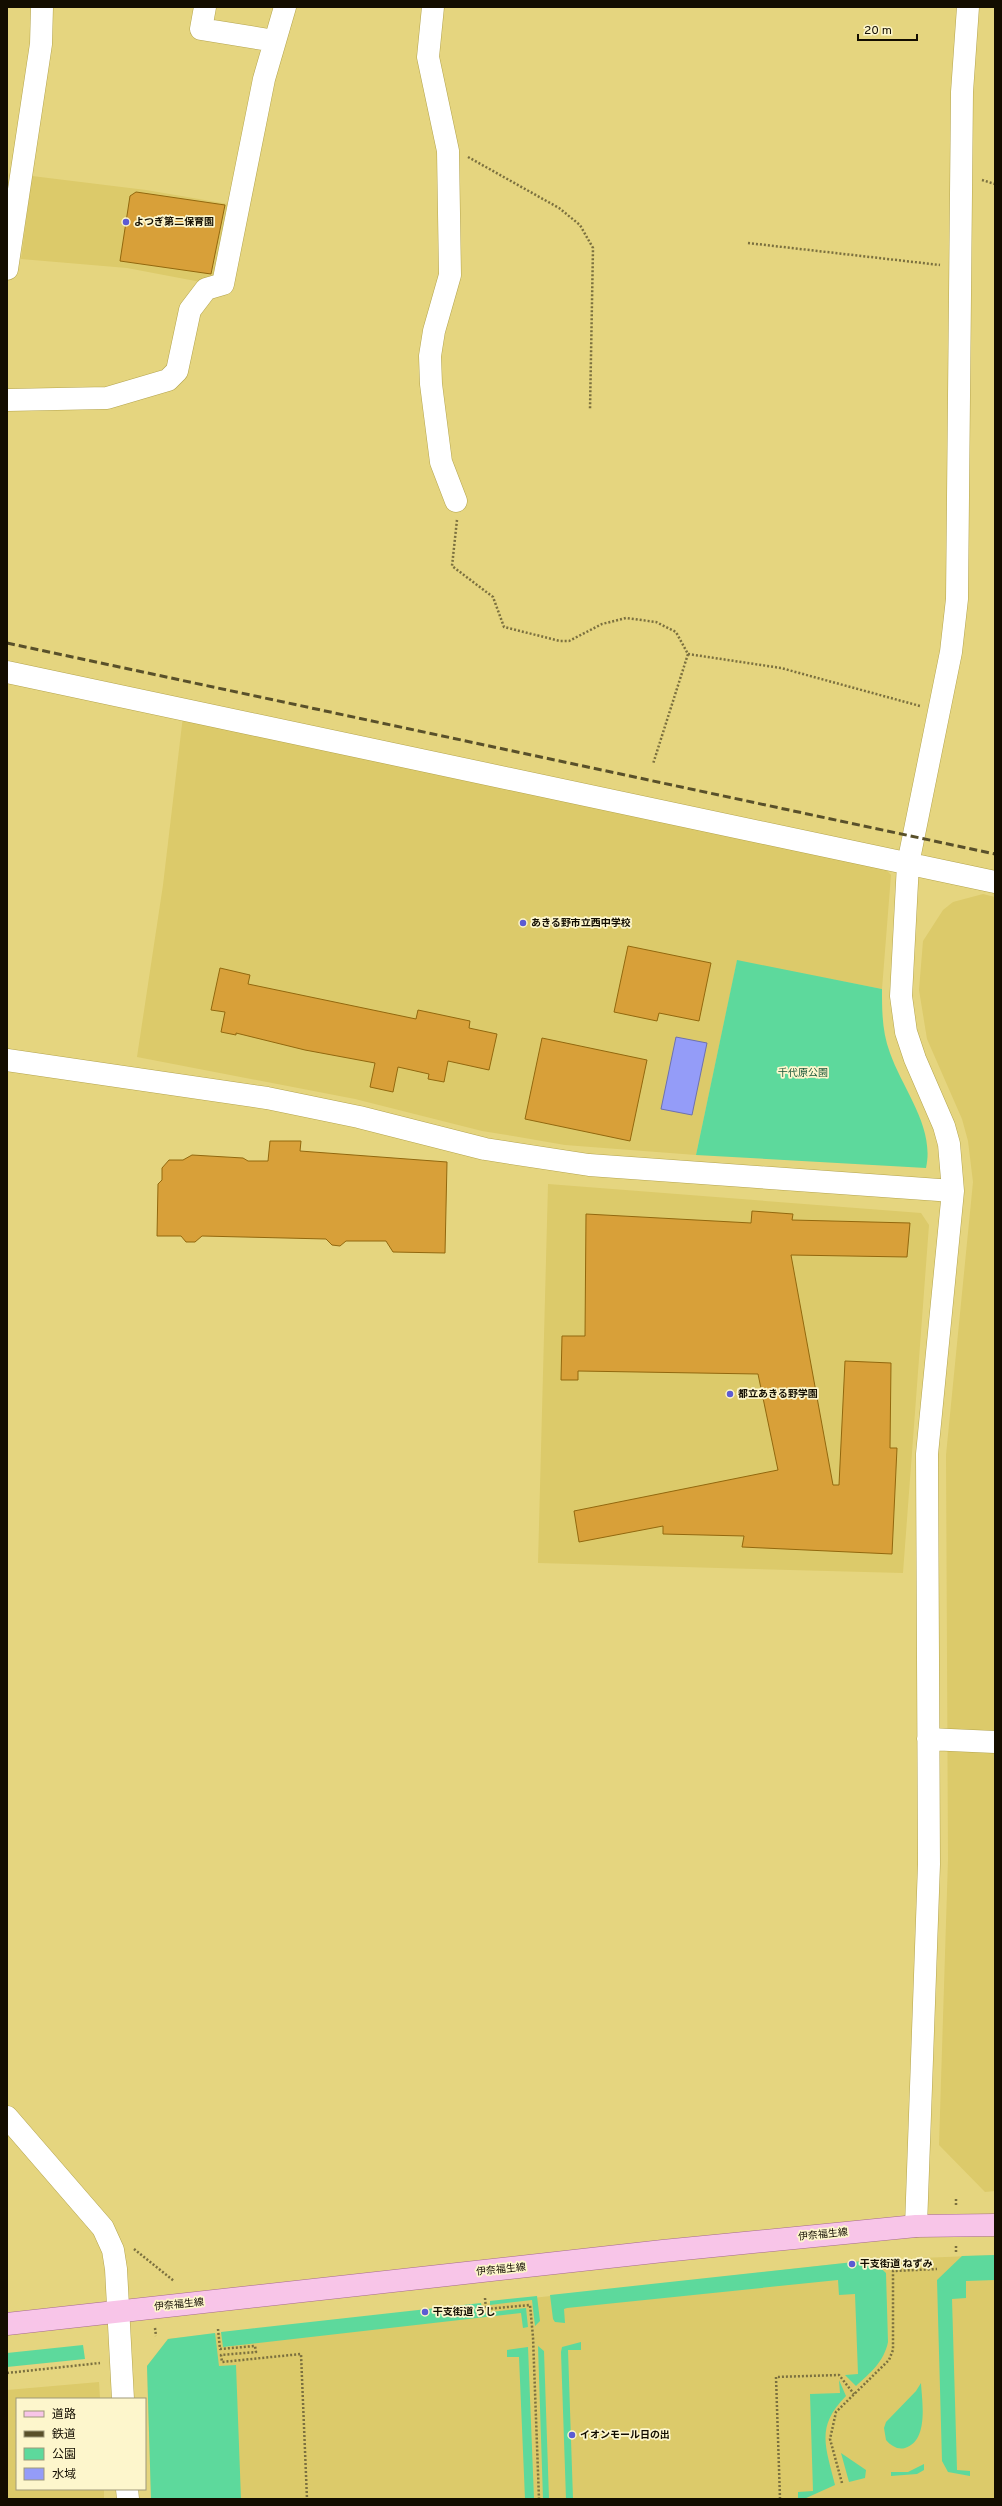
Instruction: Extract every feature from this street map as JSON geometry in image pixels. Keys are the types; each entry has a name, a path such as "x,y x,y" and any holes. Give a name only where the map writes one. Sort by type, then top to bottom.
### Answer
{"main road":[{"name":"伊奈福生線","path":"7,2324 663,2251 916,2226 995,2225"}],"street":[{"path":"7,269 16,162 40,44 42,7"},
{"path":"205,7 201,29 275,41"},
{"path":"7,400 107,398 168,380 177,371 190,310 206,289 223,284 264,79 285,7"},
{"path":"433,7 428,57 447,145 450,275 434,331 430,356 431,384 441,462 456,501"},
{"path":"916,2226 929,1864 927,1454 953,1191 950,1150 944,1126 915,1059 903,1014 901,996 908,864 951,652 957,599 962,92 968,7"},
{"path":"7,672 995,882"},
{"path":"7,1060 267,1098 359,1117 485,1149 541,1159 589,1165 953,1191"},
{"path":"928,1739 995,1742"},
{"path":"7,2117 103,2228 113,2250 116,2269 123,2398"}],"path":[{"path":"447,145 559,208 580,225 592,248 590,410"},
{"path":"748,243 960,268"},
{"path":"456,501 458,514 452,566 493,597 504,627 547,639 569,641 602,624 626,618 656,622 676,632 688,654 652,764"},
{"path":"688,654 781,668 816,676 940,711"},
{"path":"956,2244 956,2252"},
{"path":"842,2483 830,2439 836,2412 889,2360 893,2350 892,2271 937,2269"},
{"path":"485,2298 486,2309 530,2305 533,2337 539,2499"},
{"path":"155,2328 156,2336"},
{"path":"218,2329 220,2349 255,2346 256,2352 221,2355 222,2362 301,2354 307,2499"},
{"path":"7,2373 101,2363"},
{"path":"780,2499 776,2377 839,2375 854,2394"}],"shaded area":[{"name":"よつぎ第二保育園","path":"32,176 146,190 228,204 215,276 206,283 127,268 21,259"},
{"name":"あきる野市立西中学校","path":"183,716 883,866 891,875 882,989 737,961 696,1155 565,1145 482,1131 355,1099 137,1057 163,885"},
{"path":"983,894 995,897 995,2191 985,2192 939,2145 948,1859 946,1455 973,1182 968,1141 962,1119 927,1039 919,990 923,941 943,910 953,902"},
{"name":"都立あきる野学園","path":"548,1184 921,1213 929,1225 903,1573 538,1563"},
{"name":"イオンモール日の出","path":"995,2255 995,2499 151,2499 147,2366 168,2339 872,2260"},
{"path":"99,2382 100,2398 16,2398 16,2490 104,2490 104,2499 7,2499 7,2390"}],"green space":[{"name":"千代原公園","path":"737,960 882,989 882,1013 885,1037 896,1067 922,1123 928,1153 926,1168 696,1155"},
{"path":"995,2255 995,2280 966,2281 966,2298 952,2299 957,2470 970,2471 970,2476 948,2472 942,2461 937,2280 962,2256"},
{"path":"872,2260 886,2273 888,2342 880,2361 856,2386 845,2375 858,2374 855,2294 839,2295 838,2280 567,2308 564,2309 565,2323 555,2322 553,2319 550,2295"},
{"path":"537,2296 540,2321 535,2326 532,2300 490,2305 490,2301"},
{"path":"481,2303 483,2313 526,2308 528,2327 523,2328 521,2313 223,2347 221,2332"},
{"path":"215,2333 219,2366 236,2365 241,2499 151,2499 147,2366 168,2339"},
{"path":"581,2342 581,2350 568,2350 573,2499 566,2499 561,2352 562,2347"},
{"path":"83,2345 85,2359 7,2367 7,2353"},
{"path":"538,2346 544,2351 549,2499 543,2499"},
{"path":"528,2347 534,2499 525,2499 519,2357 507,2357 507,2350"},
{"path":"839,2380 846,2396 836,2407 830,2418 826,2438 826,2448 835,2485 804,2499 798,2499 798,2492 813,2491 810,2394 840,2393"},
{"path":"921,2383 923,2410 921,2429 918,2437 913,2444 905,2448 895,2447 886,2440 884,2428 886,2422 916,2391"},
{"path":"841,2453 866,2470 865,2478 849,2482"},
{"path":"924,2464 924,2470 917,2474 891,2476 891,2472 908,2472"}],"water":[{"path":"676,1037 707,1043 692,1115 661,1109"}],"building":[{"path":"136,192 225,205 211,274 120,261 130,196"},
{"path":"628,946 711,963 699,1021 659,1013 657,1021 614,1012"},
{"path":"220,968 250,975 248,984 416,1019 418,1010 470,1021 469,1028 497,1034 489,1070 448,1061 444,1082 428,1079 429,1074 398,1067 393,1092 370,1087 375,1063 305,1050 236,1033 236,1035 221,1032 225,1012 211,1010"},
{"path":"542,1038 647,1060 630,1141 525,1119"},
{"path":"270,1141 301,1141 300,1151 447,1162 445,1253 393,1252 386,1241 346,1241 340,1246 332,1245 326,1239 202,1236 195,1242 186,1242 181,1236 157,1236 158,1184 162,1180 162,1168 169,1160 183,1160 192,1155 243,1158 248,1161 268,1161"},
{"path":"752,1211 793,1214 792,1220 910,1223 907,1257 791,1255 833,1485 839,1485 845,1361 891,1363 890,1448 897,1448 892,1554 742,1547 744,1536 663,1534 663,1526 579,1542 574,1511 778,1470 758,1374 578,1371 578,1380 561,1380 562,1336 585,1336 586,1214 751,1223"}],"railway":[{"path":"7,643 995,854"}],"place":[{"name":"よつぎ第二保育園","path":"126,222"},
{"name":"あきる野市立西中学校","path":"523,923"},
{"name":"都立あきる野学園","path":"730,1394"},
{"name":"干支街道 ねずみ","path":"852,2264"},
{"name":"干支街道 うし","path":"425,2312"},
{"name":"イオンモール日の出","path":"572,2435"}]}
